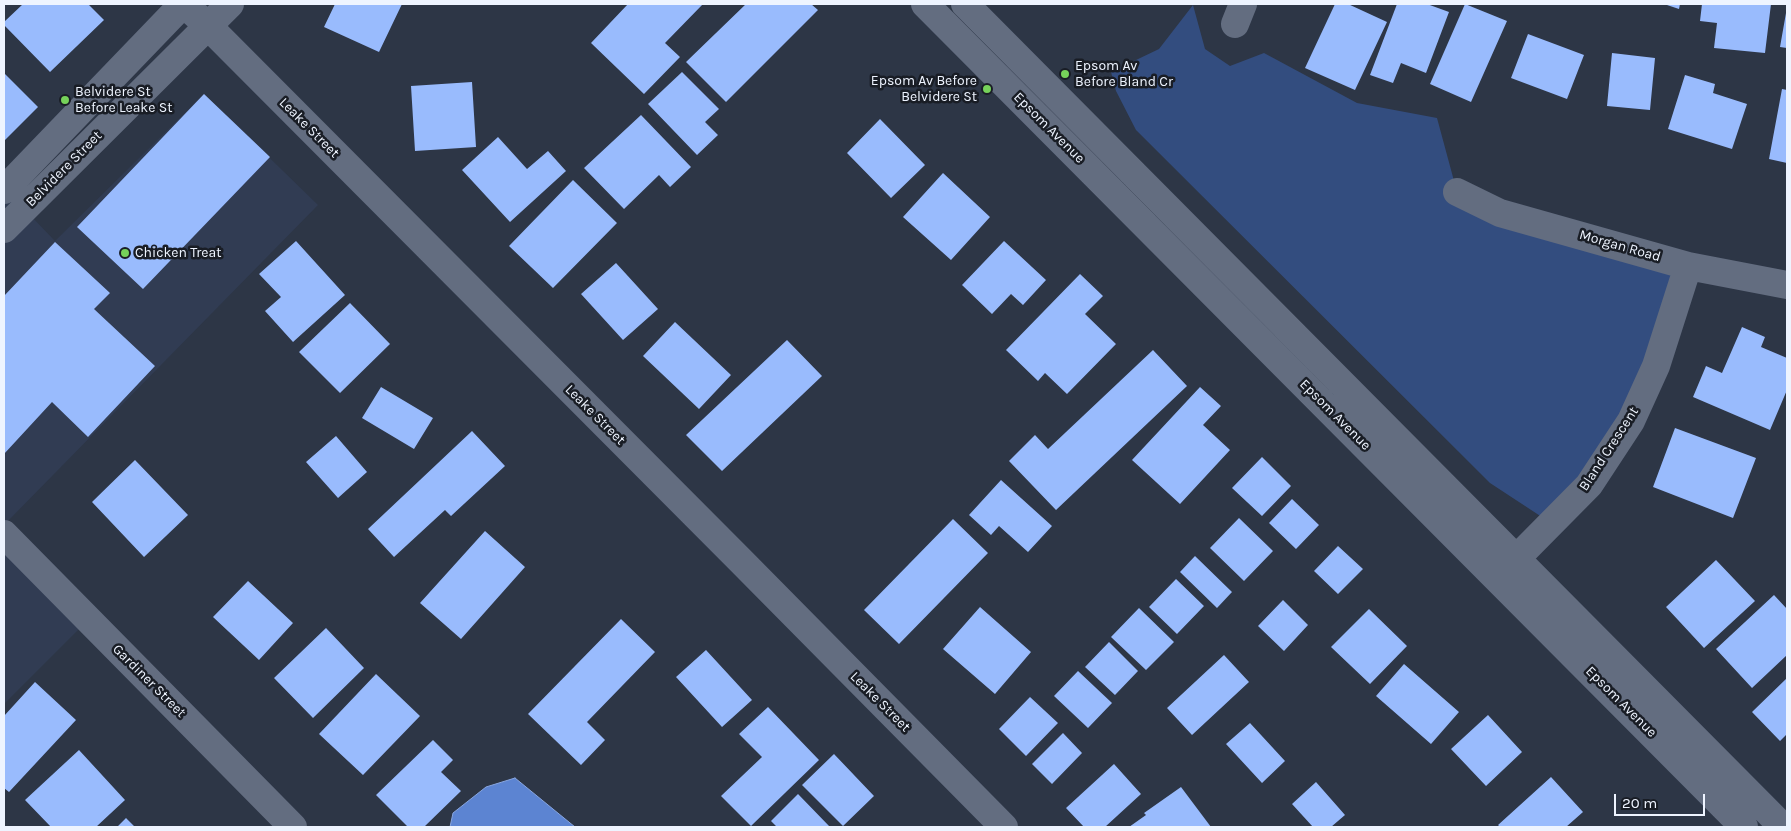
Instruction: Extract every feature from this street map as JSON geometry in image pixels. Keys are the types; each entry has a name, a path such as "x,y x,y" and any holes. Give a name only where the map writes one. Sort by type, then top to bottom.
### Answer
{"street":[{"name":"Leake Street","path":"184,4 1004,827"},
{"name":"Belvidere Street","path":"4,190 184,4"},
{"name":"Belvidere Street","path":"4,229 230,4"},
{"name":"Epsom Avenue","path":"925,4 1507,568 1783,827"},
{"name":"Epsom Avenue","path":"965,4 1507,568 1744,827"},
{"name":"Morgan Road","path":"1457,192 1500,213 1688,266 1787,285"},
{"name":"Bland Crescent","path":"1507,568 1589,485 1631,421 1656,366 1688,266"},
{"name":"Gardiner Street","path":"4,534 294,827"}],"shaded area":[{"path":"1193,5 1205,49 1230,66 1264,53 1357,103 1437,118 1457,192 1688,266 1656,366 1551,523 1490,483 1136,130 1116,91 1111,72 1159,49"},
{"path":"204,94 318,205 4,525 4,188 55,241"},
{"path":"4,534 88,620 4,704"},
{"path":"515,778 575,827 450,827 453,813 486,787"}],"building":[{"path":"23,4 88,4 104,20 50,72 4,25 4,22"},
{"path":"335,4 402,4 379,52 324,27"},
{"path":"628,4 703,4 665,43 680,57 644,94 591,43"},
{"path":"746,4 811,4 818,10 726,102 686,62"},
{"path":"1335,4 1348,4 1387,22 1355,90 1305,68"},
{"path":"1397,4 1427,4 1449,12 1426,73 1401,63 1393,83 1370,75"},
{"path":"1465,4 1507,21 1471,102 1430,84"},
{"path":"1664,4 1680,4 1679,9"},
{"path":"1702,4 1771,4 1765,53 1714,48 1717,23 1700,21"},
{"path":"1787,13 1787,48 1780,47"},
{"path":"1528,34 1584,55 1567,99 1511,78"},
{"path":"1612,53 1655,58 1650,110 1607,106"},
{"path":"682,72 719,109 705,122 718,135 697,155 648,104"},
{"path":"4,73 38,107 4,141"},
{"path":"1685,75 1715,84 1713,93 1747,104 1732,149 1668,129"},
{"path":"472,82 476,147 415,151 411,86"},
{"path":"1782,89 1787,90 1787,163 1769,159"},
{"path":"204,94 270,157 143,289 77,227"},
{"path":"641,115 691,167 670,187 659,175 624,209 584,168"},
{"path":"880,119 925,165 891,198 847,153"},
{"path":"498,137 527,169 548,151 566,171 510,222 462,170"},
{"path":"943,173 990,217 951,260 903,217"},
{"path":"573,180 617,223 553,288 509,246"},
{"path":"296,241 345,295 293,342 265,311 281,297 259,274"},
{"path":"1004,241 1046,280 1023,305 1011,294 992,314 962,285"},
{"path":"55,242 110,293 94,309 155,366 88,437 52,402 4,454 4,296"},
{"path":"616,263 658,309 623,340 581,294"},
{"path":"1080,274 1103,296 1085,314 1116,344 1067,394 1045,373 1038,381 1006,350"},
{"path":"350,303 390,344 340,393 299,352"},
{"path":"675,322 731,375 699,409 643,356"},
{"path":"1742,327 1765,337 1761,347 1787,358 1787,390 1770,430 1693,397 1706,366 1722,373"},
{"path":"787,340 822,376 722,471 686,435"},
{"path":"1153,350 1187,386 1056,510 1009,461 1035,435 1048,449"},
{"path":"381,387 433,418 414,449 362,418"},
{"path":"1200,387 1221,406 1203,425 1230,450 1180,504 1132,460"},
{"path":"1675,428 1756,458 1733,518 1653,487"},
{"path":"472,431 505,466 451,516 445,510 394,557 368,529"},
{"path":"336,436 367,472 338,498 306,462"},
{"path":"1262,457 1291,486 1262,516 1232,488"},
{"path":"135,460 188,515 144,557 92,502"},
{"path":"1001,480 1052,526 1028,552 999,526 991,535 969,515"},
{"path":"1292,499 1319,525 1296,549 1269,523"},
{"path":"1239,518 1273,551 1244,581 1210,548"},
{"path":"953,519 988,553 899,644 864,610"},
{"path":"485,531 525,567 461,639 420,603"},
{"path":"1338,546 1363,569 1338,594 1314,571"},
{"path":"1195,556 1232,592 1217,608 1180,572"},
{"path":"1716,560 1755,601 1704,648 1666,607"},
{"path":"1176,579 1204,606 1177,634 1149,607"},
{"path":"248,581 293,623 259,660 213,617"},
{"path":"1774,595 1787,609 1787,655 1752,688 1716,649"},
{"path":"1283,600 1308,625 1284,651 1258,626"},
{"path":"980,607 1031,652 995,694 943,649"},
{"path":"1139,608 1174,642 1146,670 1111,637"},
{"path":"1369,609 1407,646 1370,684 1331,647"},
{"path":"621,619 655,652 587,722 605,740 581,765 528,714"},
{"path":"326,628 364,668 313,718 274,678"},
{"path":"1109,642 1138,671 1115,695 1085,667"},
{"path":"706,650 752,700 722,727 676,677"},
{"path":"1224,655 1249,682 1192,735 1167,708"},
{"path":"1404,664 1459,712 1431,744 1376,696"},
{"path":"1078,671 1112,703 1088,728 1054,696"},
{"path":"376,674 420,716 363,775 319,734"},
{"path":"1787,678 1787,734 1780,741 1752,712"},
{"path":"35,682 76,720 9,792 4,788 4,716"},
{"path":"1030,697 1058,723 1026,756 999,729"},
{"path":"768,707 819,760 751,826 721,796 762,757 739,734"},
{"path":"1488,715 1522,752 1486,786 1451,749"},
{"path":"1250,723 1285,761 1262,783 1226,744"},
{"path":"1063,733 1082,753 1052,784 1032,764"},
{"path":"433,740 453,760 441,772 461,791 424,827 408,827 376,795"},
{"path":"79,750 125,800 96,827 51,827 25,800"},
{"path":"834,754 874,796 843,826 802,785"},
{"path":"1114,764 1141,794 1105,827 1084,827 1066,808"},
{"path":"1551,777 1583,812 1566,827 1500,827 1498,825"},
{"path":"1316,782 1345,815 1331,827 1313,827 1292,804"},
{"path":"1181,787 1211,827 1129,827 1146,815 1144,813"},
{"path":"798,794 830,827 777,827 771,821"},
{"path":"126,818 135,827 117,827"}],"place":[{"name":"Epsom Av Before Bland Cr","path":"1065,74"},
{"name":"Epsom Av Before Belvidere St","path":"987,89"},
{"name":"Belvidere St Before Leake St","path":"65,100"},
{"name":"Chicken Treat","path":"125,253"}]}
